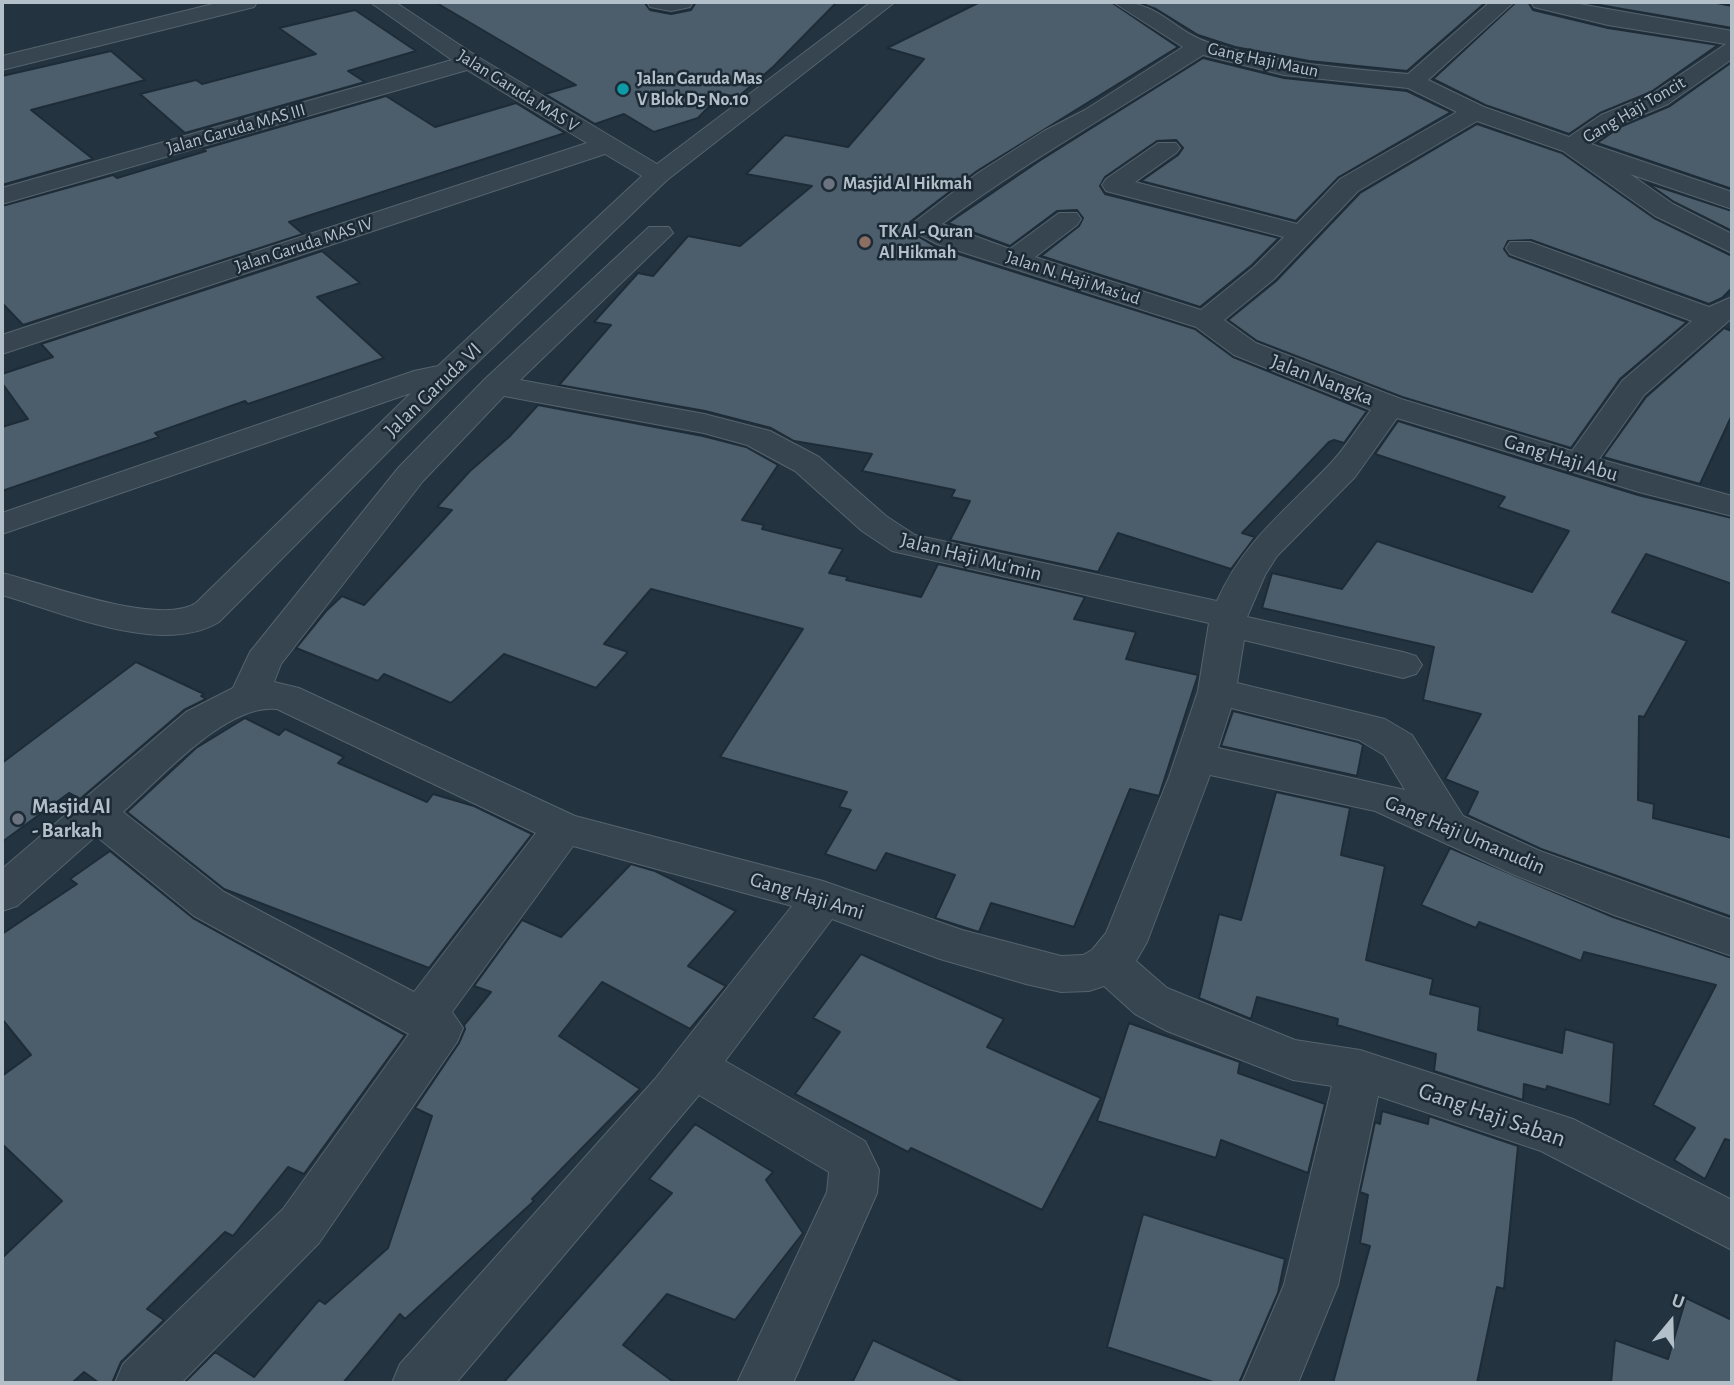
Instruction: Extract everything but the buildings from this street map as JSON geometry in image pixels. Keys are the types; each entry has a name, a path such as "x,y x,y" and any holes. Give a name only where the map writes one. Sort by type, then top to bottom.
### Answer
{"street":[{"path":"8,40 172,2"},
{"path":"2,63 246,2"},
{"name":"Jalan Garuda MAS V","path":"381,2 470,62 658,175"},
{"path":"658,2 671,5 682,2"},
{"name":"Jalan Garuda VI","path":"2,584 143,621 184,623 199,619 213,609 447,374 658,175 884,2"},
{"name":"Gang Haji Maun","path":"1124,2 1199,47 1284,68 1413,81"},
{"path":"1499,2 1413,81 1475,113 1572,146 1664,210 1732,244"},
{"path":"1542,2 1608,18 1732,38"},
{"name":"Jalan N. Haji Mas'ud","path":"1199,47 987,178 926,221 928,228 947,238 1206,321"},
{"name":"Gang Haji Toncit","path":"1572,146 1610,120 1660,99 1732,48"},
{"name":"Jalan Garuda MAS III","path":"2,196 470,62"},
{"path":"1206,321 1264,273 1349,185 1475,113"},
{"name":"Jalan Garuda MAS IV","path":"2,345 606,145"},
{"name":"Gang Haji Toncit","path":"1572,146 1732,201"},
{"path":"1167,148 1115,185 1301,233"},
{"path":"1015,259 1068,219"},
{"path":"2,894 200,722 224,706 250,695 263,661 387,502 497,385 659,233"},
{"path":"1520,248 1722,312"},
{"path":"1579,464 1633,388 1722,312"},
{"name":"Jalan Nangka","path":"1108,963 1125,942 1189,777 1217,691 1228,620 1247,575 1265,548 1343,470 1390,406 1245,349 1206,321"},
{"path":"2,524 425,378 447,374"},
{"name":"Jalan Haji Mu'min","path":"497,385 697,422 756,438 790,452 815,470 870,523 904,543 1228,620 1403,665"},
{"name":"Gang Haji Abu","path":"1390,406 1579,464 1732,506"},
{"path":"1217,691 1371,729 1398,745 1449,828"},
{"name":"Gang Haji Ami","path":"250,695 285,697 563,828 823,898 956,946 1026,966 1079,975 1096,971 1108,963"},
{"name":"Gang Haji Umanudin","path":"1194,757 1385,798 1449,828 1629,903 1731,937"},
{"path":"95,811 209,904 440,1028 301,1226 143,1383"},
{"path":"421,1018 563,828"},
{"path":"420,1383 693,1067 823,898"},
{"path":"1108,963 1151,1001 1183,1017 1293,1060 1360,1070 1311,1285 1270,1383"},
{"path":"693,1067 847,1157 854,1167 856,1178 852,1194 765,1383"},
{"name":"Gang Haji Saban","path":"1360,1070 1556,1134 1732,1226"}],"place":[{"name":"Jalan Garuda Mas V Blok D5 No.10","path":"623,89"},
{"name":"Masjid Al Hikmah","path":"829,184"},
{"name":"TK Al - Quran Al Hikmah","path":"865,242"},
{"name":"Masjid Al - Barkah","path":"18,819"}]}
